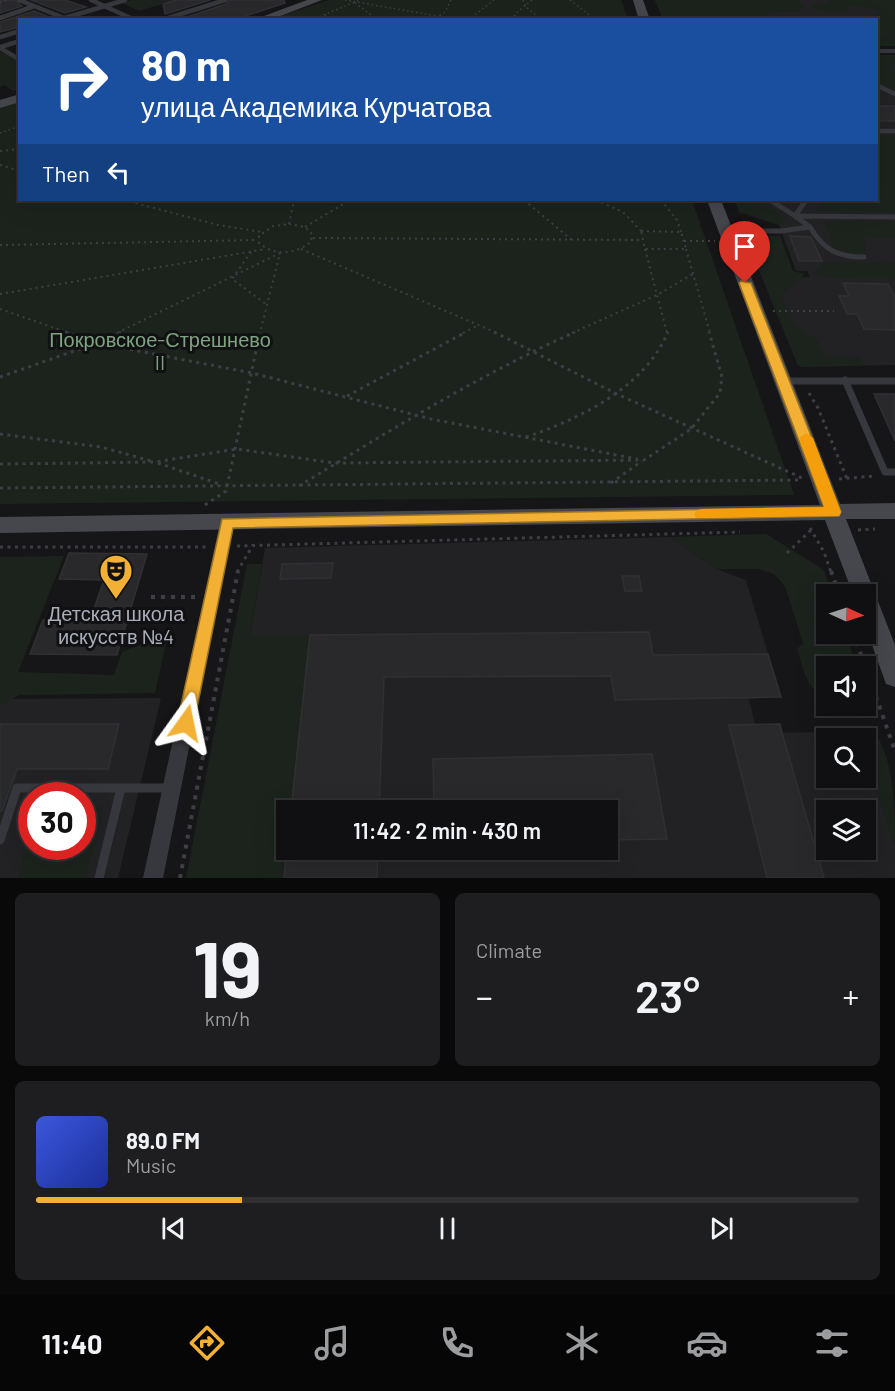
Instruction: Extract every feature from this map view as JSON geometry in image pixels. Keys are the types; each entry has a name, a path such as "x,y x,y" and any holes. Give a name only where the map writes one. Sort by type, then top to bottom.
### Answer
{"main road":[{"path":"264,18 317,0"},
{"path":"638,0 644,18"},
{"path":"0,104 18,99"},
{"path":"714,201 723,236 784,381 861,584"},
{"path":"0,525 890,520"},
{"path":"876,626 895,677"}],"street":[{"path":"878,51 895,51"},
{"path":"153,878 227,523"}],"lane":[{"path":"19,0 64,18 124,0"},
{"path":"91,0 107,5 131,18"},
{"path":"168,18 225,0"},
{"path":"0,18 32,7"},
{"path":"0,37 18,32"},
{"path":"0,48 18,42"},
{"path":"0,48 18,57"},
{"path":"878,86 895,94"},
{"path":"878,131 895,131"},
{"path":"772,201 810,227 823,249 834,255 864,257"},
{"path":"795,216 805,201"},
{"path":"795,216 895,217"},
{"path":"723,236 810,227"},
{"path":"845,380 885,472 895,472"},
{"path":"784,381 895,381"},
{"path":"0,840 17,788 172,788"},
{"path":"99,878 121,788"}],"path":[{"path":"0,2 9,0"},
{"path":"345,0 450,18"},
{"path":"316,18 360,0"},
{"path":"436,18 451,0"},
{"path":"471,18 494,0"},
{"path":"523,0 526,7 540,18"},
{"path":"513,18 532,0"},
{"path":"570,0 593,18"},
{"path":"353,2 375,18"},
{"path":"325,18 326,13"},
{"path":"0,133 18,127"},
{"path":"0,151 18,149"},
{"path":"0,165 18,170"},
{"path":"128,201 218,225 262,232"},
{"path":"289,224 294,201"},
{"path":"258,240 262,232 273,226 289,224 305,227 348,201"},
{"path":"525,201 573,241"},
{"path":"524,437 572,419 617,394 666,343 668,331 641,231 622,212 598,201"},
{"path":"611,483 691,429 720,393 722,377 684,241 677,220 662,201"},
{"path":"305,227 313,238"},
{"path":"641,231 681,232"},
{"path":"684,241 723,236"},
{"path":"301,249 313,238 643,240"},
{"path":"0,245 258,240 266,249"},
{"path":"0,294 266,249 280,252 301,249 480,325 617,394 806,480"},
{"path":"645,249 686,249"},
{"path":"232,279 250,252"},
{"path":"0,377 97,343 232,279 280,252"},
{"path":"195,524 198,509 226,491 237,449 266,304 280,252"},
{"path":"299,486 415,415 530,351 657,295 693,274"},
{"path":"232,279 266,304"},
{"path":"0,309 97,343 252,373 415,415 644,460"},
{"path":"768,312 834,311"},
{"path":"346,397 480,325"},
{"path":"0,434 101,447 155,462 227,487"},
{"path":"0,464 155,462 237,449 334,463 644,460"},
{"path":"847,479 867,479 885,472"},
{"path":"0,488 806,480"},
{"path":"802,489 806,480"},
{"path":"799,530 811,530 837,521 890,520"},
{"path":"787,554 811,530"},
{"path":"811,530 824,552 835,584"},
{"path":"0,547 253,546 752,531"},
{"path":"180,878 236,575 253,546"},
{"path":"151,597 196,597"},
{"path":"876,698 895,751"}],"shaded area":[{"path":"655,0 885,0 895,46 878,46 878,18 663,18"},
{"path":"878,57 895,57 895,365 801,367 765,278 810,277 807,271 796,271 779,225 740,211 735,201 878,201"},
{"path":"669,537 717,569 746,580 781,697 749,699 755,724 780,724 783,733 816,732 816,788 876,788 895,846 895,878 284,878 286,860 618,860 618,800 293,800 310,636 250,636 265,548"},
{"path":"161,698 118,878 0,878 0,699"}],"green space":[{"path":"131,0 176,0 139,11 122,3"},
{"path":"329,0 621,0 628,18 275,18"},
{"path":"655,0 796,0 804,6 801,11 778,12 757,18 662,18"},
{"path":"828,0 895,0 895,46 878,46 878,35 888,33 878,29 878,18 867,18 883,11 849,6 845,12 832,13 811,8 811,5 827,3"},
{"path":"0,51 18,61 18,89 13,91 4,85 0,87"},
{"path":"878,55 895,55 895,64 892,65 895,70 895,93 878,82"},
{"name":"Покровское-Стрешнево II","path":"18,101 18,201 692,201 794,495 0,504 0,108"},
{"path":"895,135 895,212 817,211 822,201 878,201 878,136"},
{"path":"734,201 764,201 785,220 778,225 739,212"},
{"path":"825,221 895,222 895,238 865,237 865,253 851,254 833,247"},
{"path":"745,236 780,236 793,271 804,274 801,282 781,294 790,322 815,338 826,356 858,357 865,365 798,366"},
{"path":"824,262 895,263 895,279 831,278 813,273"},
{"path":"766,534 824,570 829,584 816,584 816,644 849,644 853,656 816,656 816,690 814,689 806,677 797,649 803,643 785,586 774,574 759,569 717,569 669,537"},
{"path":"64,556 18,672 114,675 122,652 168,634 155,693 19,695 0,706 0,557"},
{"path":"247,564 262,564 250,635 310,635 293,800 276,800 276,860 286,860 284,878 186,878"},
{"path":"876,736 884,751 892,782 895,847 876,788"},
{"path":"96,807 103,807 96,836"},
{"path":"23,860 90,860 86,878 18,878"}],"building":[{"path":"0,0 15,0 22,6 0,13"},
{"path":"31,0 65,0 86,7 65,13"},
{"path":"176,0 210,0 165,14 163,4"},
{"path":"229,0 284,0 285,3 239,18 184,18 226,4"},
{"path":"34,11 52,18 18,18 18,28 0,32 0,22"},
{"path":"878,106 895,106 895,121 878,121"},
{"path":"790,236 811,237 822,261 799,261"},
{"path":"843,283 888,284 895,297 895,330 864,329 857,314 847,314 839,296 849,296"},
{"path":"874,394 895,394 895,441"},
{"name":"Детская школа искусств №4","path":"69,553 147,554 117,655 30,654 43,620 90,620 104,580 59,579"},
{"path":"333,563 331,578 280,579 282,564"},
{"path":"622,576 639,576 642,591 625,591"},
{"path":"649,632 653,655 768,654 781,697 615,700 611,676 384,677 379,800 292,800 310,635"},
{"path":"0,724 119,724 108,769 17,769 2,811 0,811"},
{"path":"780,724 816,850 816,860 819,860 824,878 767,878 729,725"},
{"path":"652,754 667,839 618,840 618,800 434,800 433,759"},
{"path":"286,860 378,860 377,878 284,878"}],"slow traffic":[{"path":"701,515 834,512 806,438"}],"place":[{"name":"Детская школа искусств №4","path":"116,600"}],"route":[{"path":"186,723 227,523 834,512 745,283"}]}
